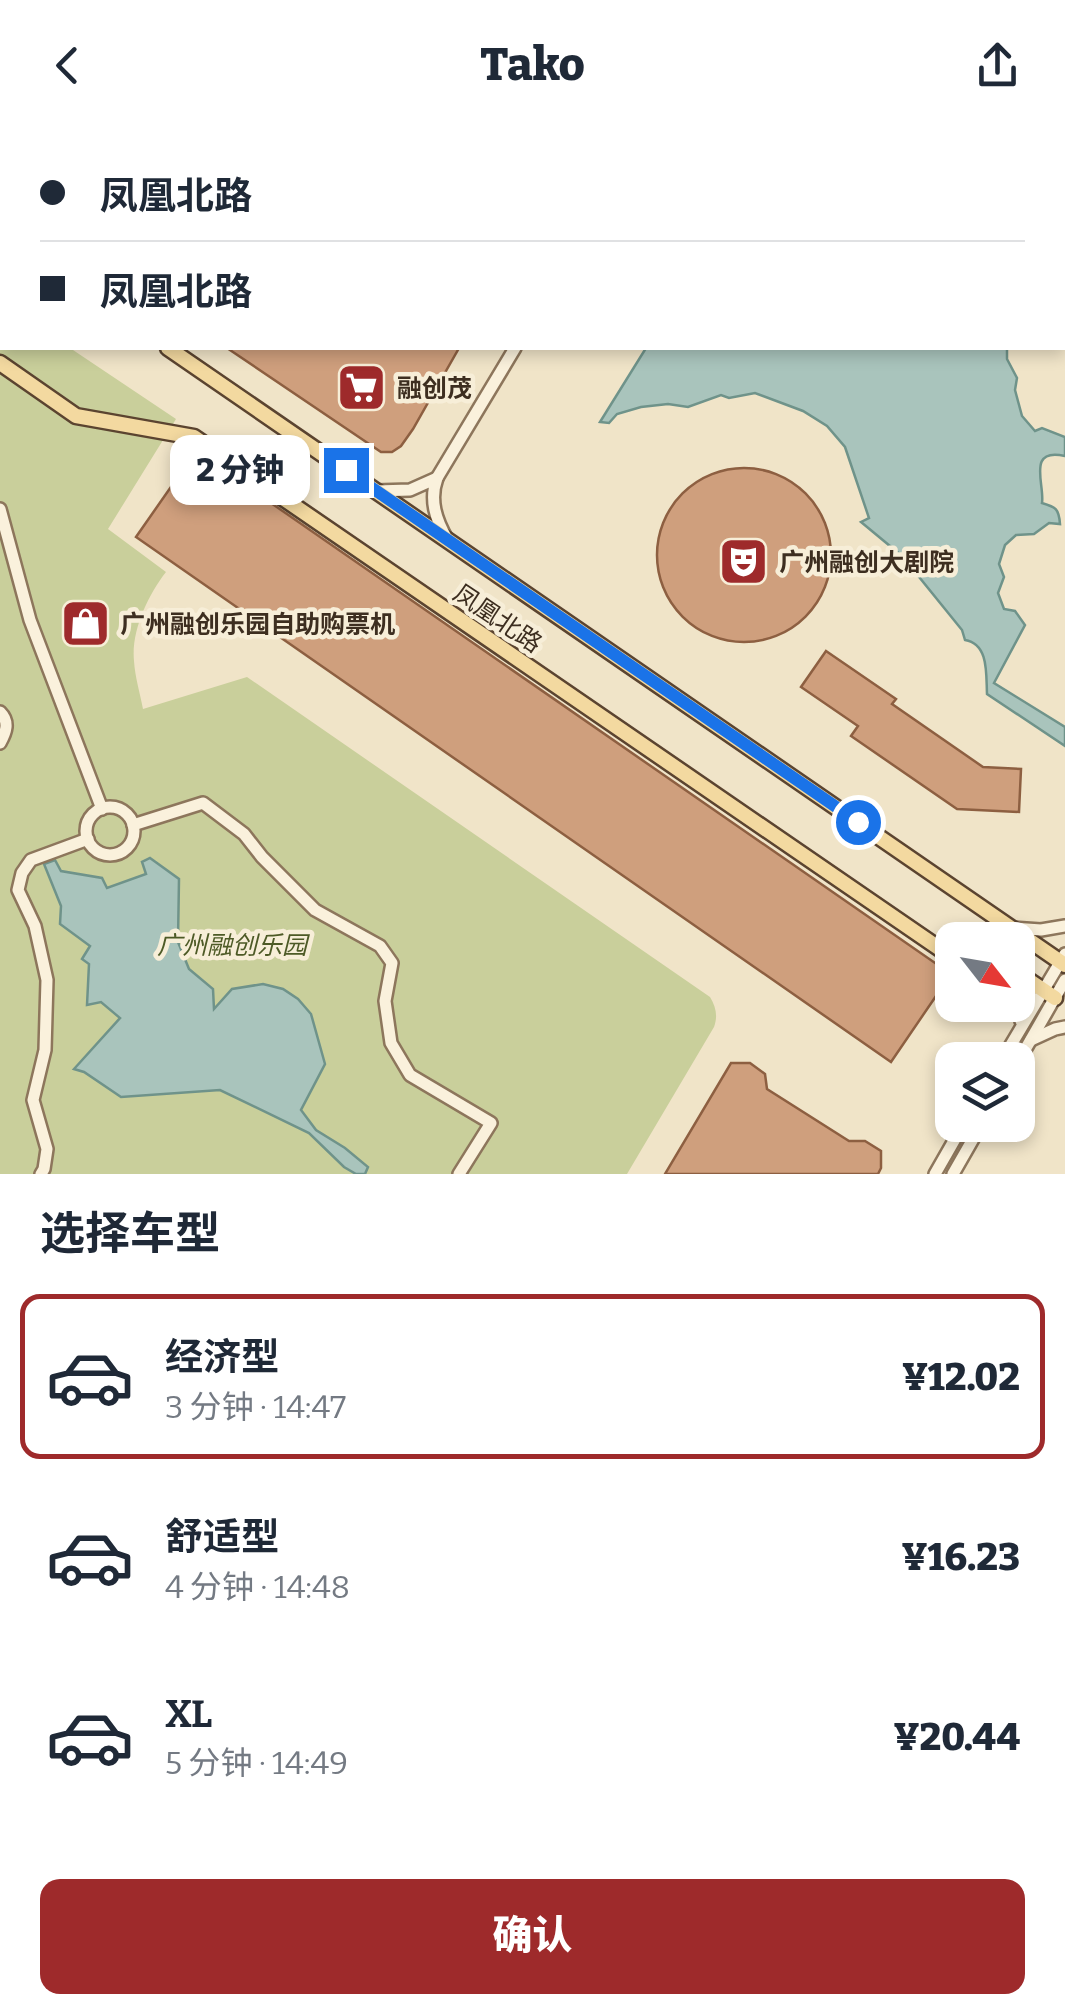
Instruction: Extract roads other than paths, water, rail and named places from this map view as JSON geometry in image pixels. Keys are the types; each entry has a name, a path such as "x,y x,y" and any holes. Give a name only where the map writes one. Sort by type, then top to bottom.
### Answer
{"main road":[{"name":"凤凰北路","path":"171,350 1002,922"},
{"name":"凤凰北路","path":"0,364 76,416 194,437 935,946"},
{"name":"凤凰北路","path":"1035,943 1063,960"}],"street":[{"path":"447,539 432,500 437,478 514,350"},
{"path":"376,490 410,490 437,478"},
{"path":"0,510 30,620 102,809"},
{"path":"0,712 7,724 0,743"},
{"path":"133,825 203,803 244,834 315,910 380,946 392,962 386,1001 391,1043 410,1076 491,1123 460,1174"},
{"path":"102,809 124,811 133,825 131,843 117,854 99,852 88,839 89,821 102,809"},
{"path":"41,1174 47,1149 33,1100 45,1050 47,980 35,926 18,890 22,873 32,860 88,839"},
{"path":"1035,930 1065,926"},
{"path":"1016,1036 1054,998 1063,960"},
{"path":"1031,1040 1065,980"},
{"path":"1012,1042 1020,1022"},
{"path":"1031,1040 1065,1027"},
{"path":"935,1174 953,1142"},
{"path":"953,1174 971,1142"}],"water":[{"path":"645,350 1007,350 1007,359 1017,378 1015,390 1022,416 1035,431 1042,428 1065,437 1065,456 1045,457 1040,469 1042,503 1056,509 1060,524 1049,523 1034,534 1016,535 1005,545 999,564 1004,577 998,593 1004,609 1015,611 1025,625 994,683 1065,727 1065,746 987,694 985,661 978,647 965,640 962,630 902,556 861,522 869,518 845,447 827,426 803,411 755,393 729,398 721,395 688,407 641,407 617,414 609,423 600,422"},
{"path":"150,858 179,879 178,942 189,969 213,989 214,1009 232,989 263,984 283,989 311,1014 325,1064 301,1110 316,1130 368,1167 365,1174 344,1167 309,1133 220,1090 121,1097 74,1069 120,1018 101,1002 87,1005 89,964 82,959 90,946 60,924 61,906 44,864 55,860 61,871 102,878 107,888 146,874 142,862"}],"place":[{"name":"融创茂","path":"362,388"},
{"name":"广州融创大剧院","path":"744,562"},
{"name":"广州融创乐园自助购票机","path":"85,624"}],"park label":[{"name":"广州融创乐园","path":"232,945"}]}
